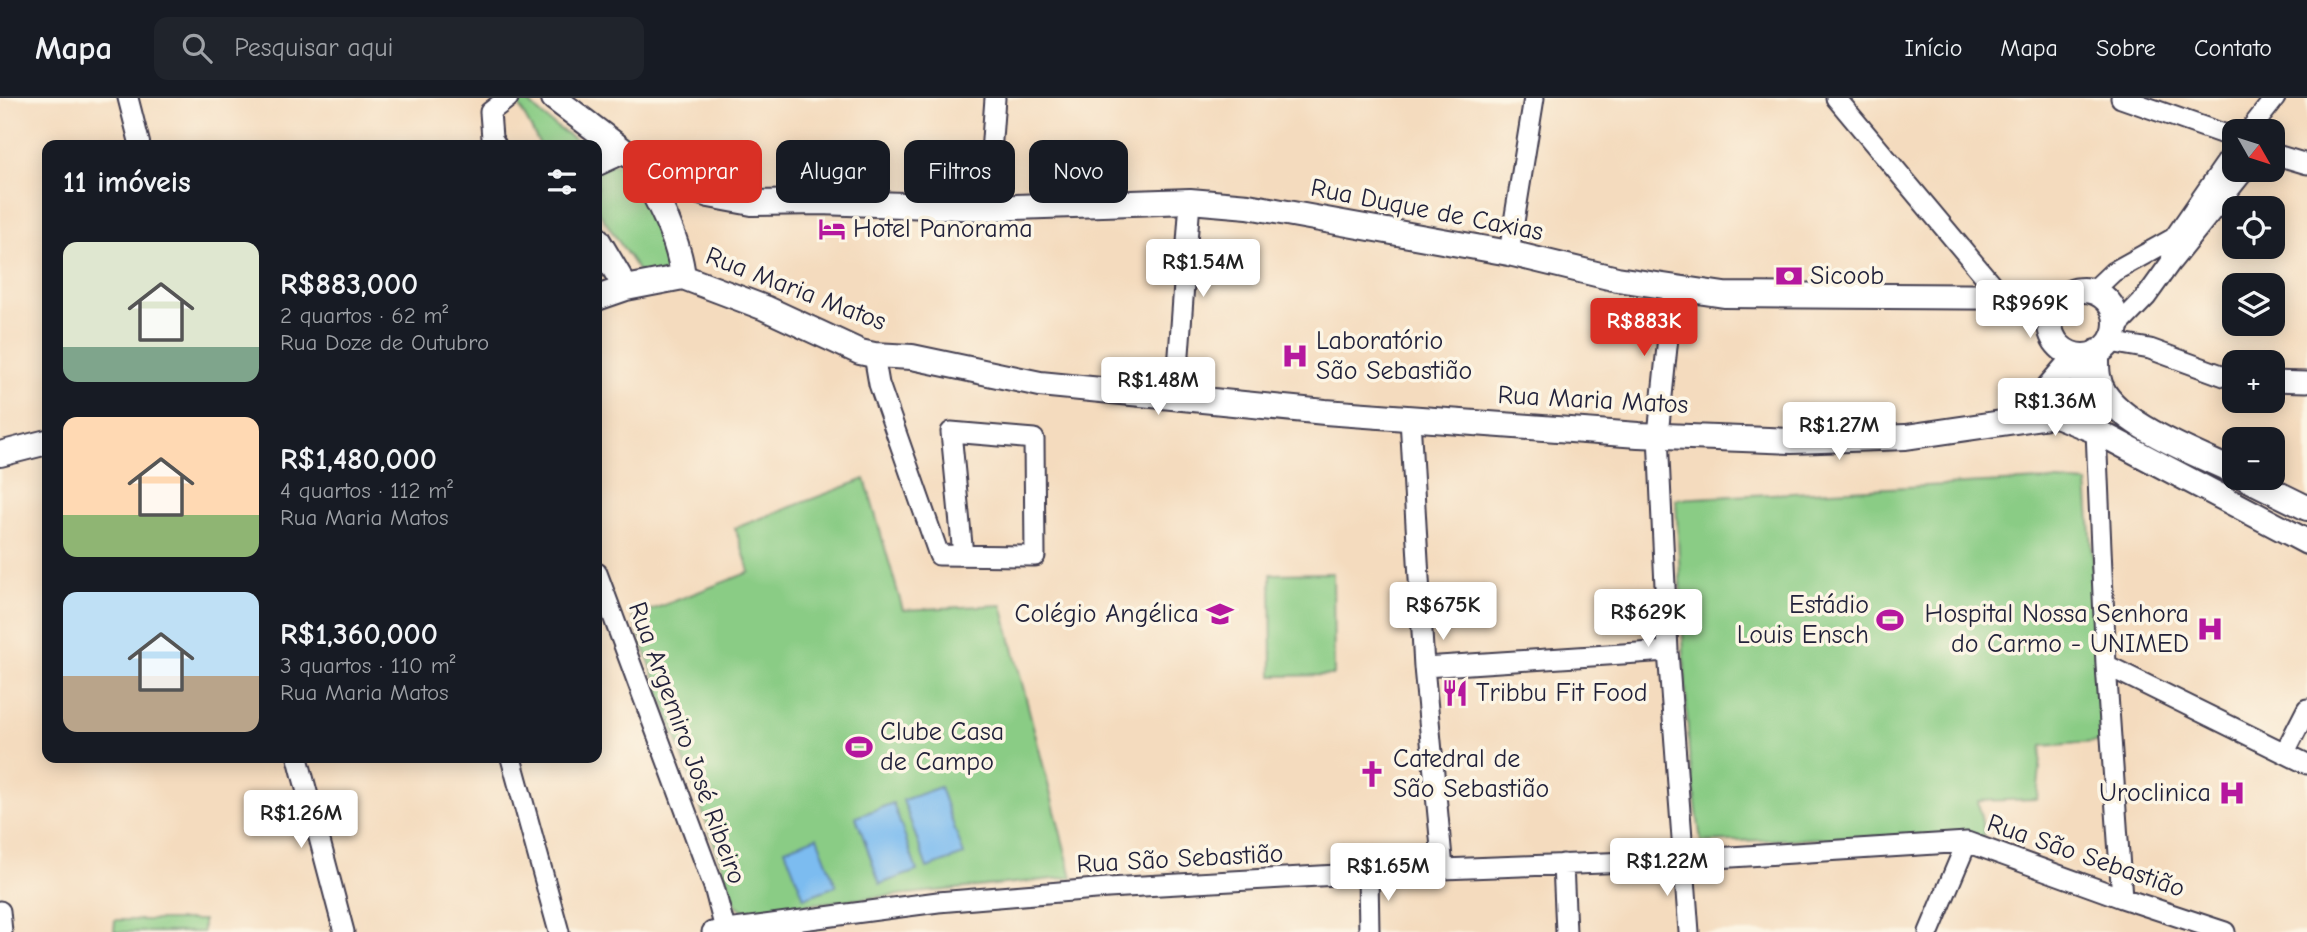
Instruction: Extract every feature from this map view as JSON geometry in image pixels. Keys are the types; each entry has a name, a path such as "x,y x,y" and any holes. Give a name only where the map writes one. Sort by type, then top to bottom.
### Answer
{"main road":[{"name":"Rua Duque de Caxias","path":"554,98 623,151"},
{"path":"602,162 623,157"},
{"name":"Rua Duque de Caxias","path":"762,203 820,202 987,208 1190,201 1248,206 1509,253 1617,279 1724,295 2063,297"},
{"path":"602,296 626,288 683,277 681,260 658,203"},
{"path":"602,247 626,288"},
{"name":"Rua Maria Matos","path":"683,277 765,308 860,352 912,358 1040,384 1325,412 1658,435 1792,441 1906,437 2056,415 2096,430 2307,542"},
{"path":"2100,345 2058,344 2052,335 2050,314 2055,304 2080,289 2093,290 2104,296 2116,313 2100,345 2097,376 2104,394 2120,411 2140,425 2222,466"},
{"path":"2017,421 2045,392 2100,345"},
{"path":"2096,430 2100,345"},
{"path":"0,454 42,443"},
{"path":"2270,490 2307,508"}],"street":[{"path":"128,98 139,140"},
{"path":"493,140 491,112 508,98"},
{"path":"987,208 995,98"},
{"path":"1509,253 1534,98"},
{"path":"1836,98 2003,298"},
{"path":"2121,98 2222,133"},
{"path":"2258,119 2275,98"},
{"path":"2286,158 2307,164"},
{"path":"2093,290 2113,272 2174,238 2222,169"},
{"path":"2100,345 2146,297 2235,182"},
{"path":"1176,396 1190,201"},
{"path":"2171,262 2174,238"},
{"path":"1673,288 1658,435 1668,651 1689,932"},
{"path":"2100,345 2150,349 2222,375"},
{"path":"874,355 879,384 939,555 1035,556 1034,439 951,432 963,555"},
{"path":"2285,381 2307,382"},
{"path":"1410,418 1424,667 1443,869"},
{"path":"2096,430 2106,665 2122,898"},
{"name":"Rua Argemiro José Ribeiro","path":"602,586 714,887 720,931"},
{"path":"1424,667 1668,651"},
{"path":"2106,665 2307,764"},
{"path":"2285,752 2307,709"},
{"path":"299,763 344,932"},
{"path":"512,763 559,932"},
{"path":"1929,932 1967,842"},
{"name":"Rua São Sebastião","path":"720,931 951,901 1108,888 1443,869 1684,860 1967,842 2225,932"},
{"path":"1563,864 1566,932"},
{"path":"1367,875 1369,932"},
{"path":"0,911 2,932"}],"green space":[{"path":"515,98 525,98 553,124 578,140 537,140"},
{"path":"611,164 622,165 623,203 648,203 674,263 671,271 652,276 640,273 602,216 602,168"},
{"name":"Clube Casa de Campo","path":"865,479 903,610 1002,605 1072,877 744,911 736,905 633,617 750,572 735,528"},
{"name":"Estádio Louis Ensch","path":"2041,480 2087,483 2107,741 2042,746 2037,799 1978,801 1985,837 1969,834 1701,842 1689,753 1676,499"},
{"path":"1333,573 1334,675 1272,676 1271,574"},
{"path":"115,920 203,920 203,932 114,932"}],"water":[{"path":"940,787 964,855 927,868 903,800"},
{"path":"893,803 917,871 880,884 856,817"},
{"path":"817,837 836,886 804,898 785,849"}],"place":[{"name":"Hotel Panorama","path":"832,229"},
{"name":"Sicoob","path":"1789,276"},
{"name":"Laboratório São Sebastião","path":"1295,356"},
{"name":"Colégio Angélica","path":"1220,614"},
{"name":"Estádio Louis Ensch","path":"1890,620"},
{"name":"Hospital Nossa Senhora do Carmo - UNIMED","path":"2210,629"},
{"name":"Tribbu Fit Food","path":"1455,693"},
{"name":"Clube Casa de Campo","path":"859,747"},
{"name":"Catedral de São Sebastião","path":"1372,774"},
{"name":"Uroclinica","path":"2232,793"}]}
